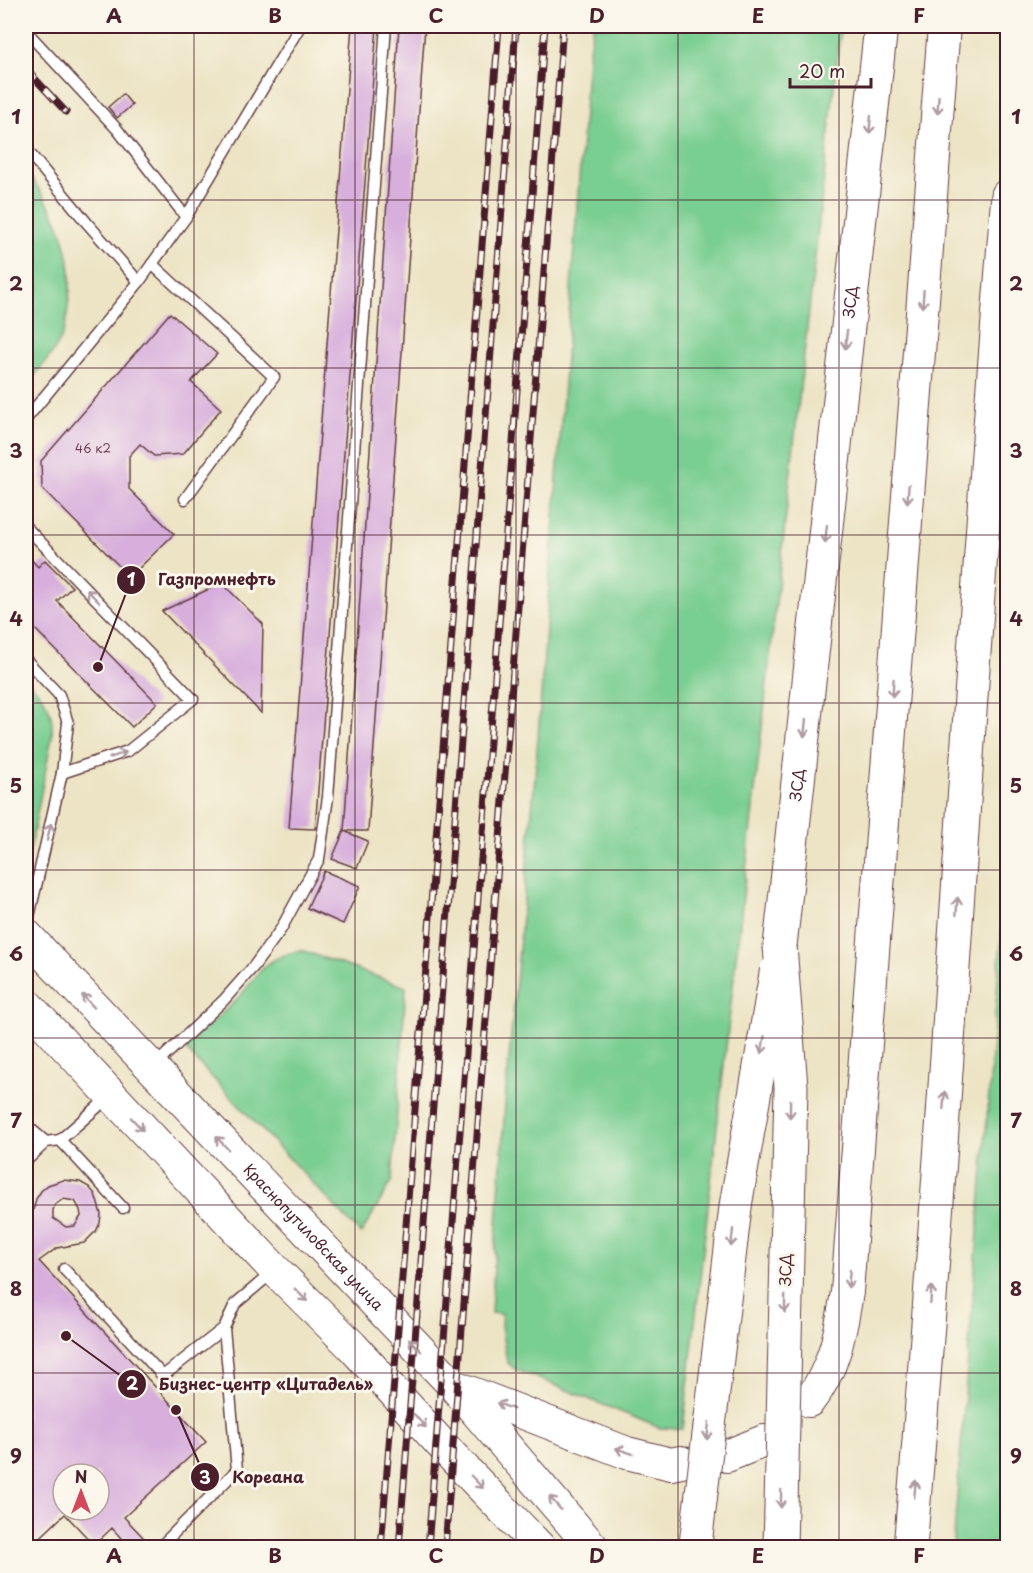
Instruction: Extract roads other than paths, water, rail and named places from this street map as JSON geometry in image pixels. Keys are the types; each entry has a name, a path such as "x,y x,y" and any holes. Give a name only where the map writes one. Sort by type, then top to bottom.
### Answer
{"highway":[{"name":"ЗСД","path":"780,1548 790,1087 780,946 880,26"},
{"path":"910,1548 926,1368 991,394 1008,195"}],"main road":[{"path":"809,1401 821,1386 839,1340 848,1292 944,26"},
{"name":"Краснопутиловская улица","path":"26,935 455,1387 593,1548"},
{"path":"695,1548 736,1203 780,946"},
{"path":"26,1004 275,1270 352,1346 540,1548"},
{"path":"455,1387 627,1453 671,1464 681,1462"},
{"path":"727,1456 764,1441"}],"lane":[{"path":"26,419 139,282 186,217 298,26"},
{"path":"152,1069 173,1046 223,1001 254,966 281,929 319,859 328,797 386,26"},
{"path":"26,31 117,129 186,217"},
{"path":"26,149 139,282"},
{"path":"152,264 274,377 185,499"},
{"path":"26,527 193,699 128,752 63,773"},
{"path":"26,660 59,695 68,723 63,773 26,930"},
{"path":"26,1141 60,1140 110,1095"},
{"path":"26,1125 46,1142"},
{"path":"60,1140 123,1208"},
{"path":"26,1161 46,1142"},
{"path":"64,1269 163,1376 224,1328 235,1304 275,1270"},
{"path":"159,1548 237,1470 224,1328"}],"railway":[{"path":"381,1548 499,26"},
{"path":"399,1548 516,26"},
{"path":"428,1548 545,26"},
{"path":"445,1548 563,26"},
{"path":"26,69 66,112"}],"place":[{"name":"Газпромнефть","path":"98,667"},
{"name":"Бизнес-центр «Цитадель»","path":"66,1336"},
{"name":"Кореана","path":"176,1410"}]}
